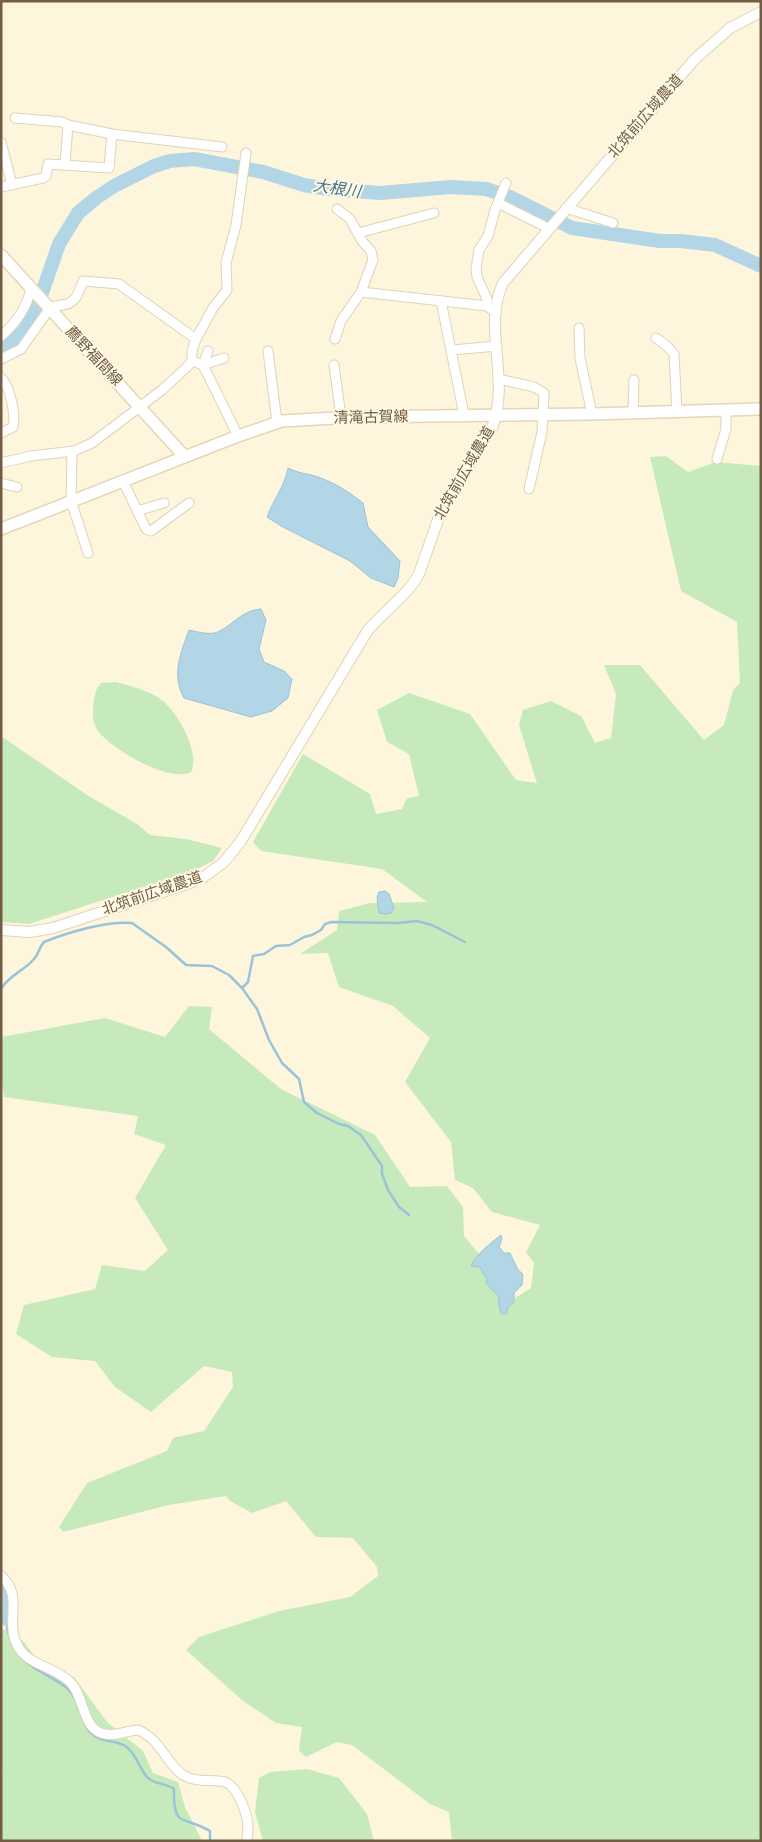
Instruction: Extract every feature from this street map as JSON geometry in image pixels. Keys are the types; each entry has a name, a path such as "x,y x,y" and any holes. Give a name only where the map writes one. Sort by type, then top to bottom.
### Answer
{"main road":[{"name":"薦野福間線","path":"1,255 185,457"},
{"name":"清滝古賀線","path":"1,529 277,422 341,417 544,415 761,409"}],"street":[{"name":"北筑前広域農道","path":"1,930 30,932 53,928 190,883 205,876 224,862 242,841 368,630 379,616 414,583 440,514 492,428 497,415 500,397 491,309 503,283 694,60 730,28 761,12"},
{"path":"15,118 62,122 68,125 112,134 222,148"},
{"path":"66,164 68,125"},
{"path":"1,187 43,178 46,176 48,164 109,168 112,134"},
{"path":"1,142 12,185"},
{"path":"1,463 31,456 72,451 92,443 162,390 192,361 192,351 196,339 213,308 227,290 226,264 236,225 246,153"},
{"path":"491,309 476,269 479,250 488,236 506,183"},
{"path":"498,203 550,226"},
{"path":"335,339 341,321 361,292 373,260 371,252 362,241 350,219 337,208"},
{"path":"566,208 613,223"},
{"path":"358,233 434,213"},
{"path":"1,359 21,349 48,306 71,303 77,297 83,281 119,284 196,339"},
{"path":"1,336 12,327 21,314 31,288"},
{"path":"361,292 491,309"},
{"path":"441,301 464,416"},
{"path":"579,328 580,358 592,414"},
{"path":"656,338 674,354 677,412"},
{"path":"452,350 496,346"},
{"path":"208,351 203,365 238,436"},
{"path":"268,351 277,422"},
{"path":"192,361 203,365 224,358"},
{"path":"334,365 341,417"},
{"path":"1,378 8,387 14,418 13,427 1,433"},
{"path":"499,379 534,387 544,393 542,432 529,489"},
{"path":"633,413 634,380"},
{"path":"717,459 726,429 726,411"},
{"path":"72,451 71,502 88,553"},
{"path":"123,481 146,529 151,531 189,503"},
{"path":"1,483 17,487"},
{"path":"137,511 164,503"},
{"path":"1,1576 12,1590 14,1596 12,1622 17,1644 28,1659 71,1682 90,1723 101,1733 111,1735 140,1730 153,1740 181,1774 190,1778 212,1782 220,1781 231,1785 240,1798 248,1824 247,1841"}],"green space":[{"path":"666,456 688,472 716,462 761,466 761,1841 452,1841 449,1812 430,1804 352,1745 337,1742 306,1757 299,1751 302,1727 276,1723 243,1701 186,1650 199,1637 279,1611 350,1597 378,1576 377,1567 353,1538 316,1537 286,1501 252,1513 230,1501 226,1496 169,1505 63,1532 59,1527 87,1483 167,1451 173,1438 204,1431 233,1387 232,1372 204,1366 151,1412 115,1387 95,1361 52,1357 16,1334 24,1305 95,1289 102,1265 145,1271 168,1250 135,1198 166,1145 134,1134 138,1116 4,1097 1,1071 1,1037 105,1018 165,1037 189,1006 212,1007 209,1029 281,1089 375,1135 410,1187 447,1186 463,1207 464,1236 503,1283 512,1300 531,1288 534,1263 526,1252 540,1225 492,1212 473,1188 455,1180 451,1142 405,1082 430,1038 393,1006 339,987 328,953 300,954 337,930 339,911 370,903 427,902 382,869 261,851 253,842 303,754 370,794 376,814 402,809 407,798 419,796 409,754 387,742 377,710 409,693 470,714 516,780 537,783 519,725 523,710 551,701 581,716 595,743 611,738 616,694 604,665 640,665 704,740 724,725 733,690 740,683 737,622 681,591 650,457"},
{"path":"116,682 154,695 173,711 190,743 193,754 191,772 181,774 169,773 155,769 115,747 98,731 93,713 96,691 101,683"},
{"path":"1,736 87,795 137,824 150,835 186,839 222,848 213,861 193,871 29,924 1,922"},
{"path":"1,1628 24,1642 44,1669 74,1677 107,1722 143,1751 153,1773 178,1782 185,1807 202,1841 1,1841 1,1774 3,1772 1,1770"},
{"path":"307,1769 339,1778 367,1814 374,1841 263,1841 255,1812 259,1778 270,1772"}],"water":[{"path":"288,468 330,482 363,503 368,527 400,561 398,578 394,587 371,578 350,561 267,517"},
{"path":"261,609 266,620 259,649 264,662 284,671 292,679 288,698 272,711 251,717 184,698 180,689 178,672 180,655 189,630 213,633 225,628 248,612"},
{"path":"385,891 389,894 394,908 391,913 385,914 379,913 377,897 379,892"},
{"path":"501,1235 502,1239 499,1247 504,1253 510,1253 518,1270 523,1274 522,1285 514,1293 514,1302 508,1307 507,1313 504,1314 501,1313 499,1297 486,1283 487,1279 480,1267 471,1266 480,1253"}],"waterway":[{"name":"大根川","path":"1,352 24,331 35,313 59,244 78,213 114,186 154,166 170,161 194,159 263,172 304,185 328,189 380,193 451,187 486,189 510,197 572,228 660,241 681,241 715,245 761,266"},
{"path":"242,988 248,982 253,956 264,954 276,946 290,945 321,930 325,924 331,922 398,923 417,921 432,925 465,942"},
{"path":"1,989 8,980 34,959 44,942 88,928 122,923 132,923 166,947 186,965 212,966 229,975 242,988 257,1009 269,1040 282,1063 299,1079 304,1102 317,1113 339,1124 348,1126 361,1135 382,1166 382,1174 388,1190 399,1207 409,1215"},
{"path":"1,1588 6,1589 9,1595 7,1619"},
{"path":"7,1619 7,1629 14,1648"},
{"path":"20,1656 31,1666 67,1688 75,1698 86,1727 93,1735 126,1746 150,1780 174,1789 175,1810 178,1816 210,1831 210,1841"}]}
